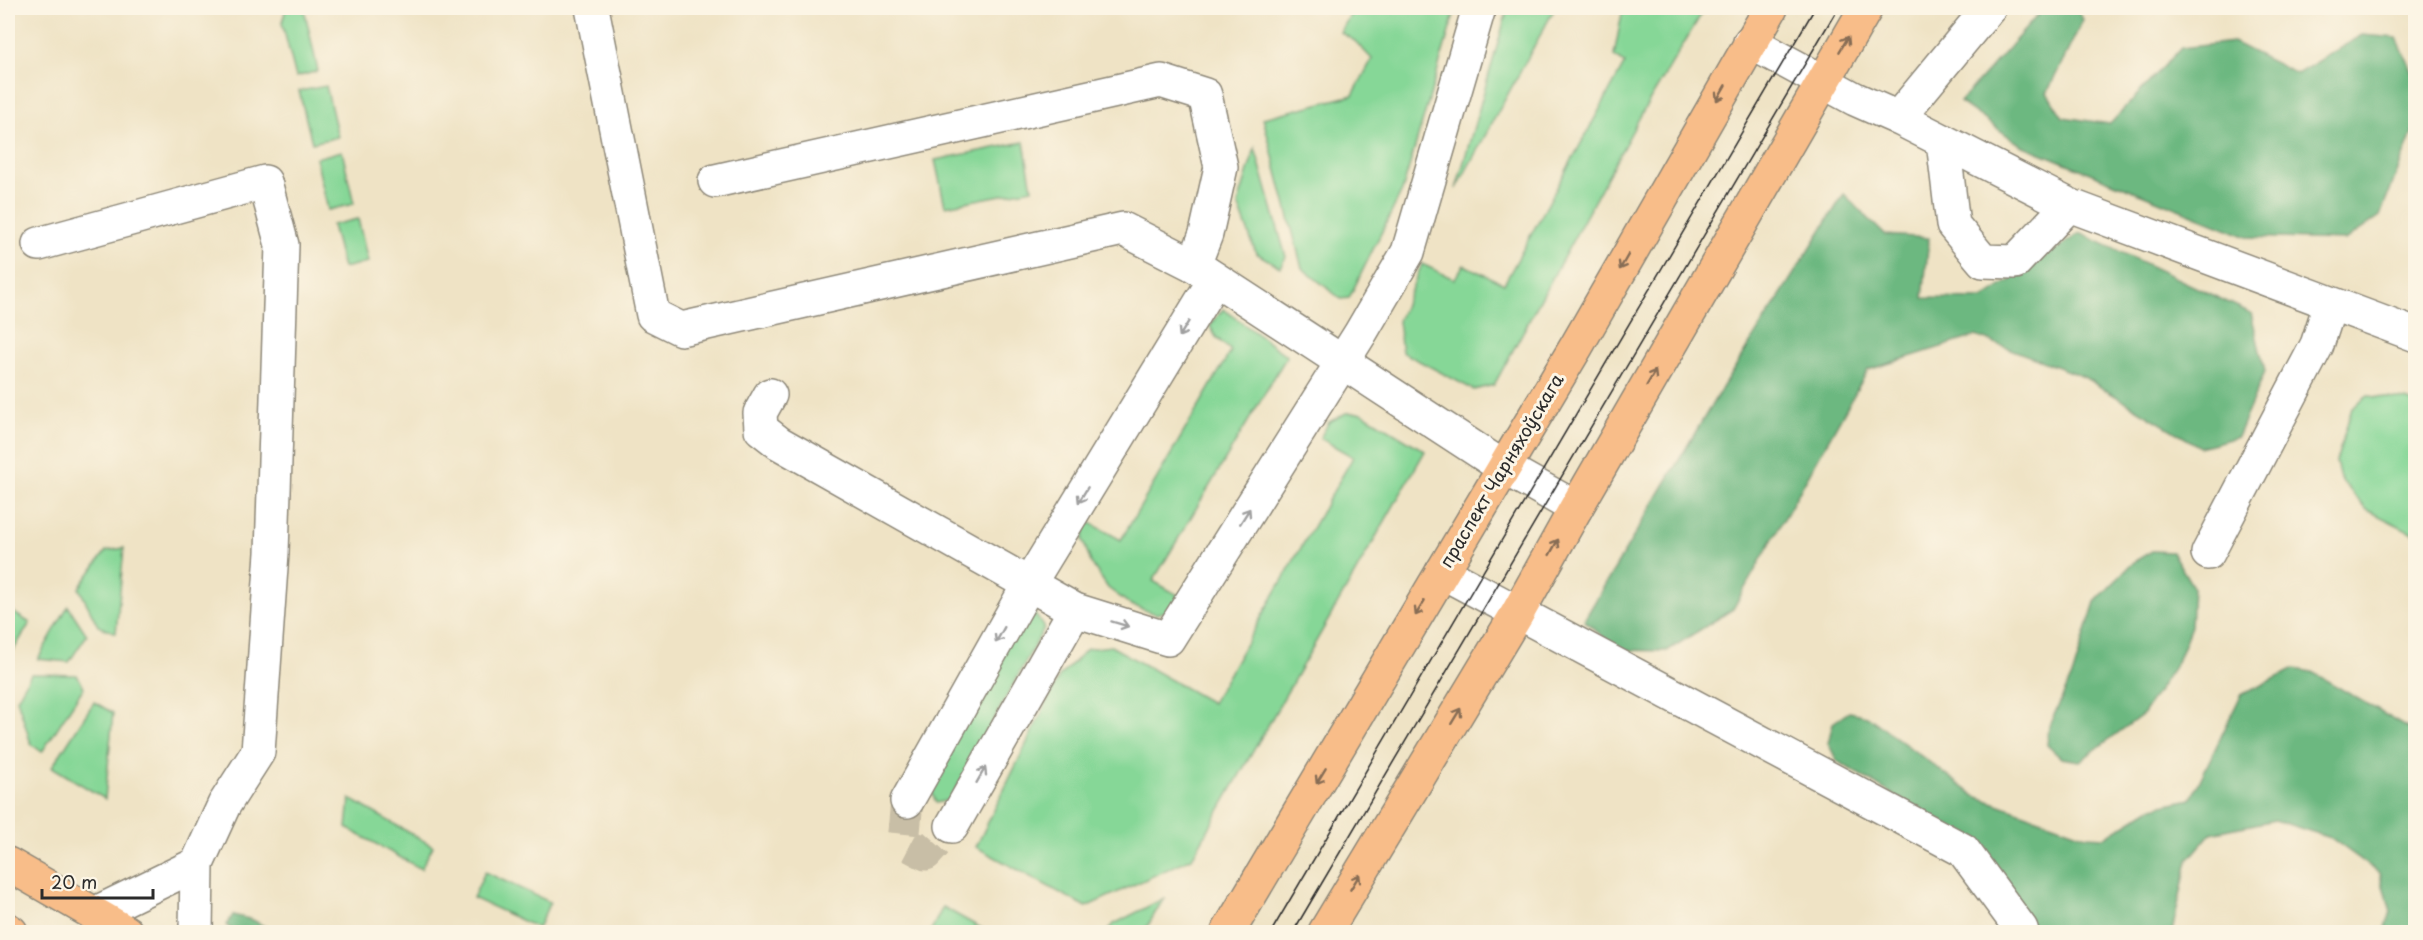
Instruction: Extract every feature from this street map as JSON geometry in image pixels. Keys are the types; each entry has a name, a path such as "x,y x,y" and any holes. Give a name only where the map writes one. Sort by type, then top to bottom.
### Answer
{"main road":[{"name":"праспект Чарняхоўскага","path":"1228,933 1576,347 1771,8"},
{"path":"1325,933 1518,614 1576,508 1866,8"},
{"path":"8,864 126,933"}],"lane":[{"path":"592,8 654,315 681,329 1123,229 1204,272 1503,467 1576,508"},
{"path":"770,395 760,413 761,429 779,443 1076,610 1168,639 1360,334 1408,252 1479,8"},
{"path":"1898,118 1989,8"},
{"path":"1750,42 1855,99 1898,118 2069,205 2415,335"},
{"path":"715,181 1161,81 1205,95 1221,167 1206,234 1204,272 907,801"},
{"path":"1943,141 1953,225 1983,261 2015,262 2069,205"},
{"path":"39,244 265,182 282,245 272,553 258,752 224,805 197,864 196,933"},
{"path":"2208,553 2317,345 2330,304"},
{"path":"1442,572 1963,850 2022,933"},
{"path":"952,826 1076,610"},
{"path":"94,914 197,864"}],"green space":[{"path":"286,8 304,8 318,71 296,77 282,23"},
{"path":"1352,8 1456,8 1402,191 1349,298 1341,299 1302,268 1263,118 1353,95 1372,59 1355,41 1340,32 1354,9"},
{"path":"1508,8 1555,8 1456,189"},
{"path":"1623,8 1705,8 1642,113 1494,385 1474,390 1402,352 1398,321 1422,264 1454,279 1464,265 1504,284 1625,63 1614,56"},
{"path":"2044,8 2078,8 2083,20 2047,93 2063,117 2110,124 2181,48 2233,42 2297,74 2362,35 2397,38 2415,77 2415,126 2380,216 2346,240 2247,237 2021,145 1960,102"},
{"path":"326,86 338,137 312,143 299,91"},
{"path":"1024,142 1032,189 945,206 935,160"},
{"path":"1255,148 1286,257 1280,267 1256,253 1238,204"},
{"path":"342,151 354,204 328,210 316,158"},
{"path":"1844,194 1885,235 1929,238 1923,298 1982,299 2080,233 2251,313 2265,372 2237,437 2200,447 2084,377 1976,336 1868,370 1733,609 1667,651 1618,650 1584,620 1717,396"},
{"path":"358,219 368,262 343,268 332,225"},
{"path":"1223,309 1287,356 1153,581 1183,598 1170,610 1156,614 1131,605 1108,588 1091,563 1083,540 1085,520 1121,540 1231,351 1216,337 1210,326"},
{"path":"2368,396 2415,403 2415,534 2367,510 2342,481 2336,462 2352,408"},
{"path":"1346,413 1362,413 1425,451 1192,858 1086,907 976,847 1059,677 1087,649 1111,646 1212,703 1353,457 1320,438 1329,422"},
{"path":"124,548 116,633 98,626 79,588 106,551"},
{"path":"2152,551 2172,552 2193,587 2191,626 2177,662 2142,715 2080,761 2061,758 2047,745 2049,726 2073,674 2095,602 2135,561"},
{"path":"68,606 87,635 69,662 38,659"},
{"path":"8,609 30,623 8,659"},
{"path":"1035,614 1044,628 950,800 936,803 930,787 1019,616"},
{"path":"2294,669 2312,672 2415,732 2416,922 2413,932 2385,932 2391,911 2379,873 2331,838 2275,820 2211,833 2188,860 2172,932 2020,932 1957,833 1837,761 1828,743 1833,723 1849,712 1867,716 1975,796 2086,836 2105,837 2153,807 2191,799 2241,695"},
{"path":"31,674 77,675 84,687 42,752 31,744 17,699"},
{"path":"94,702 113,713 105,799 52,767"},
{"path":"350,799 433,846 421,869 347,828"},
{"path":"485,872 550,902 538,928 473,898"},
{"path":"1164,898 1144,932 1107,932 1112,925"},
{"path":"943,907 988,932 930,932"},
{"path":"233,915 253,920 274,932 235,932 226,925"}],"tunnel":[{"path":"907,801 903,842 926,854 952,826"}],"tram line":[{"path":"1271,932 1815,8"},
{"path":"1293,932 1838,8"}]}
